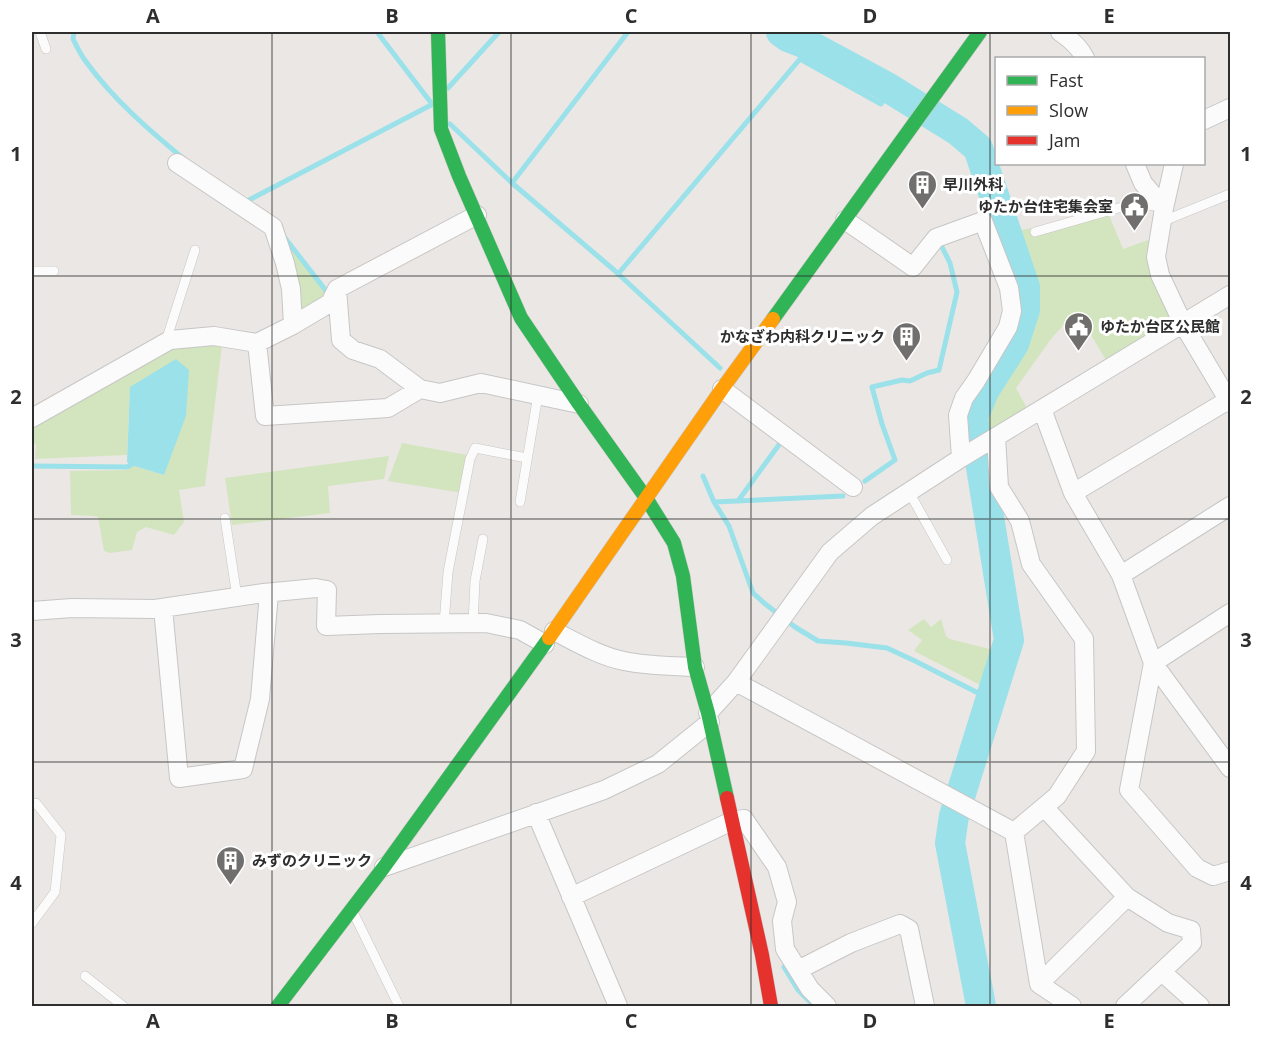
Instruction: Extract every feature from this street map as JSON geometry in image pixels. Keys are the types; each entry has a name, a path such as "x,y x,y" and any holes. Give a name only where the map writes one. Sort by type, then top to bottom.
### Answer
{"street":[{"path":"438,32 441,129 521,318 646,498 674,543 683,576 695,667 709,718 762,955 771,1006"},
{"path":"278,1006 384,867 550,638 722,389 980,32"},
{"path":"1060,32 1085,57"},
{"path":"1205,119 1230,108"},
{"path":"177,163 278,222 291,289 293,325"},
{"path":"1134,165 1163,215"},
{"path":"1073,494 1230,400 1183,324 1160,275 1156,257 1174,165"},
{"path":"32,418 170,340 214,336 257,343 330,303 337,289 477,215"},
{"path":"845,220 913,267 936,238 983,220 1009,288 1012,311 1008,327 964,398 958,416 963,456"},
{"path":"337,289 341,340 353,350 380,359 420,389 440,393 481,383 579,404"},
{"path":"384,867 604,790 658,764 709,718 830,552 872,516 963,456 1230,295"},
{"path":"257,343 265,416 388,408 420,389"},
{"path":"722,389 854,487"},
{"path":"1042,410 1073,494 1121,575 1153,663 1230,768"},
{"path":"992,439 999,487 1020,521 1031,564 1084,639 1086,751 1057,796 1014,832"},
{"path":"1121,575 1230,506"},
{"path":"32,611 72,608 155,609 316,588 327,590 326,626 486,623 550,638 622,661 695,667"},
{"path":"163,608 179,778 243,769 260,699 269,593"},
{"path":"1230,613 1153,663 1129,790 1197,868 1213,876 1230,871"},
{"path":"736,682 1014,832"},
{"path":"1044,807 1127,897 1168,923 1191,930 1192,943 1125,1006"},
{"path":"536,813 618,1006"},
{"path":"571,897 732,821 744,819 777,867 787,902 782,921 785,949 810,989 827,1006"},
{"path":"1014,832 1039,984 1072,1006"},
{"path":"1039,984 1127,897"},
{"path":"798,970 851,943 900,924 909,929 925,1006"},
{"path":"762,955 785,949"},
{"path":"1162,972 1200,1006"}],"lane":[{"path":"40,32 46,49"},
{"path":"1035,232 1136,203 1163,215 1230,194"},
{"path":"166,343 195,250"},
{"path":"32,271 54,271"},
{"path":"520,501 538,395"},
{"path":"444,624 448,572 470,459 475,448 527,458"},
{"path":"909,492 947,560"},
{"path":"225,518 237,597"},
{"path":"473,624 475,581 483,539"},
{"path":"32,805 36,803 61,835 55,892 32,923"},
{"path":"351,910 399,1006"},
{"path":"85,976 123,1006"}],"green space":[{"path":"1109,215 1123,249 1151,239 1147,258 1153,279 1172,320 1107,362 1081,318 1067,321 1051,339 1016,388 1028,410 982,438 981,420 989,402 1027,341 1037,318 1038,301 1017,231 1031,228 1034,237"},
{"path":"279,230 329,293 297,315"},
{"path":"222,345 205,486 179,490 184,522 174,535 146,527 137,532 132,550 110,553 104,551 98,517 71,515 70,471 128,470 131,465 164,475 130,387 127,455 35,459 36,445 32,443 32,428 174,346"},
{"path":"402,443 467,455 463,493 388,481"},
{"path":"389,456 384,479 328,486 330,513 232,525 225,478"},
{"path":"924,619 931,627 941,619 946,636 950,639 997,651 990,682 984,687 914,651 922,640 908,630"}],"water":[{"path":"176,359 189,370 186,416 164,475 127,462 130,387"}],"waterway":[{"path":"74,32 73,39 97,77 145,126 184,159"},
{"path":"377,32 432,104"},
{"path":"448,88 499,32"},
{"path":"512,183 628,32"},
{"path":"781,32 887,87 958,131 978,148 1025,287 1025,310 1014,344 984,391 973,418 1009,640 954,816 950,843 981,1006"},
{"path":"618,274 811,46"},
{"path":"800,59 881,104 890,89"},
{"path":"247,201 433,104"},
{"path":"450,124 512,183 614,270 720,368"},
{"path":"285,238 327,292"},
{"path":"865,481 895,460 872,387 902,380 910,381 939,370 957,292 950,263 941,245"},
{"path":"738,501 781,442"},
{"path":"32,466 127,467 131,465"},
{"path":"703,476 714,502 729,526 753,593 764,603 818,641 887,648 990,699"},
{"path":"714,502 843,496"},
{"path":"784,967 798,990 814,1006"}],"traffic: fast":[{"path":"438,32 441,129 521,318 646,498 674,543 683,576 695,667 727,798"},
{"path":"773,319 980,32"},
{"path":"278,1006 384,867 549,638"}],"traffic: slow":[{"path":"549,638 773,319"}],"traffic: jam":[{"path":"727,798 771,1006"}],"place":[{"name":"早川外科","path":"922,210"},
{"name":"ゆたか台住宅集会室","path":"1134,232"},
{"name":"ゆたか台区公民館","path":"1079,352"},
{"name":"かなざわ内科クリニック","path":"906,362"},
{"name":"みずのクリニック","path":"231,886"}]}
